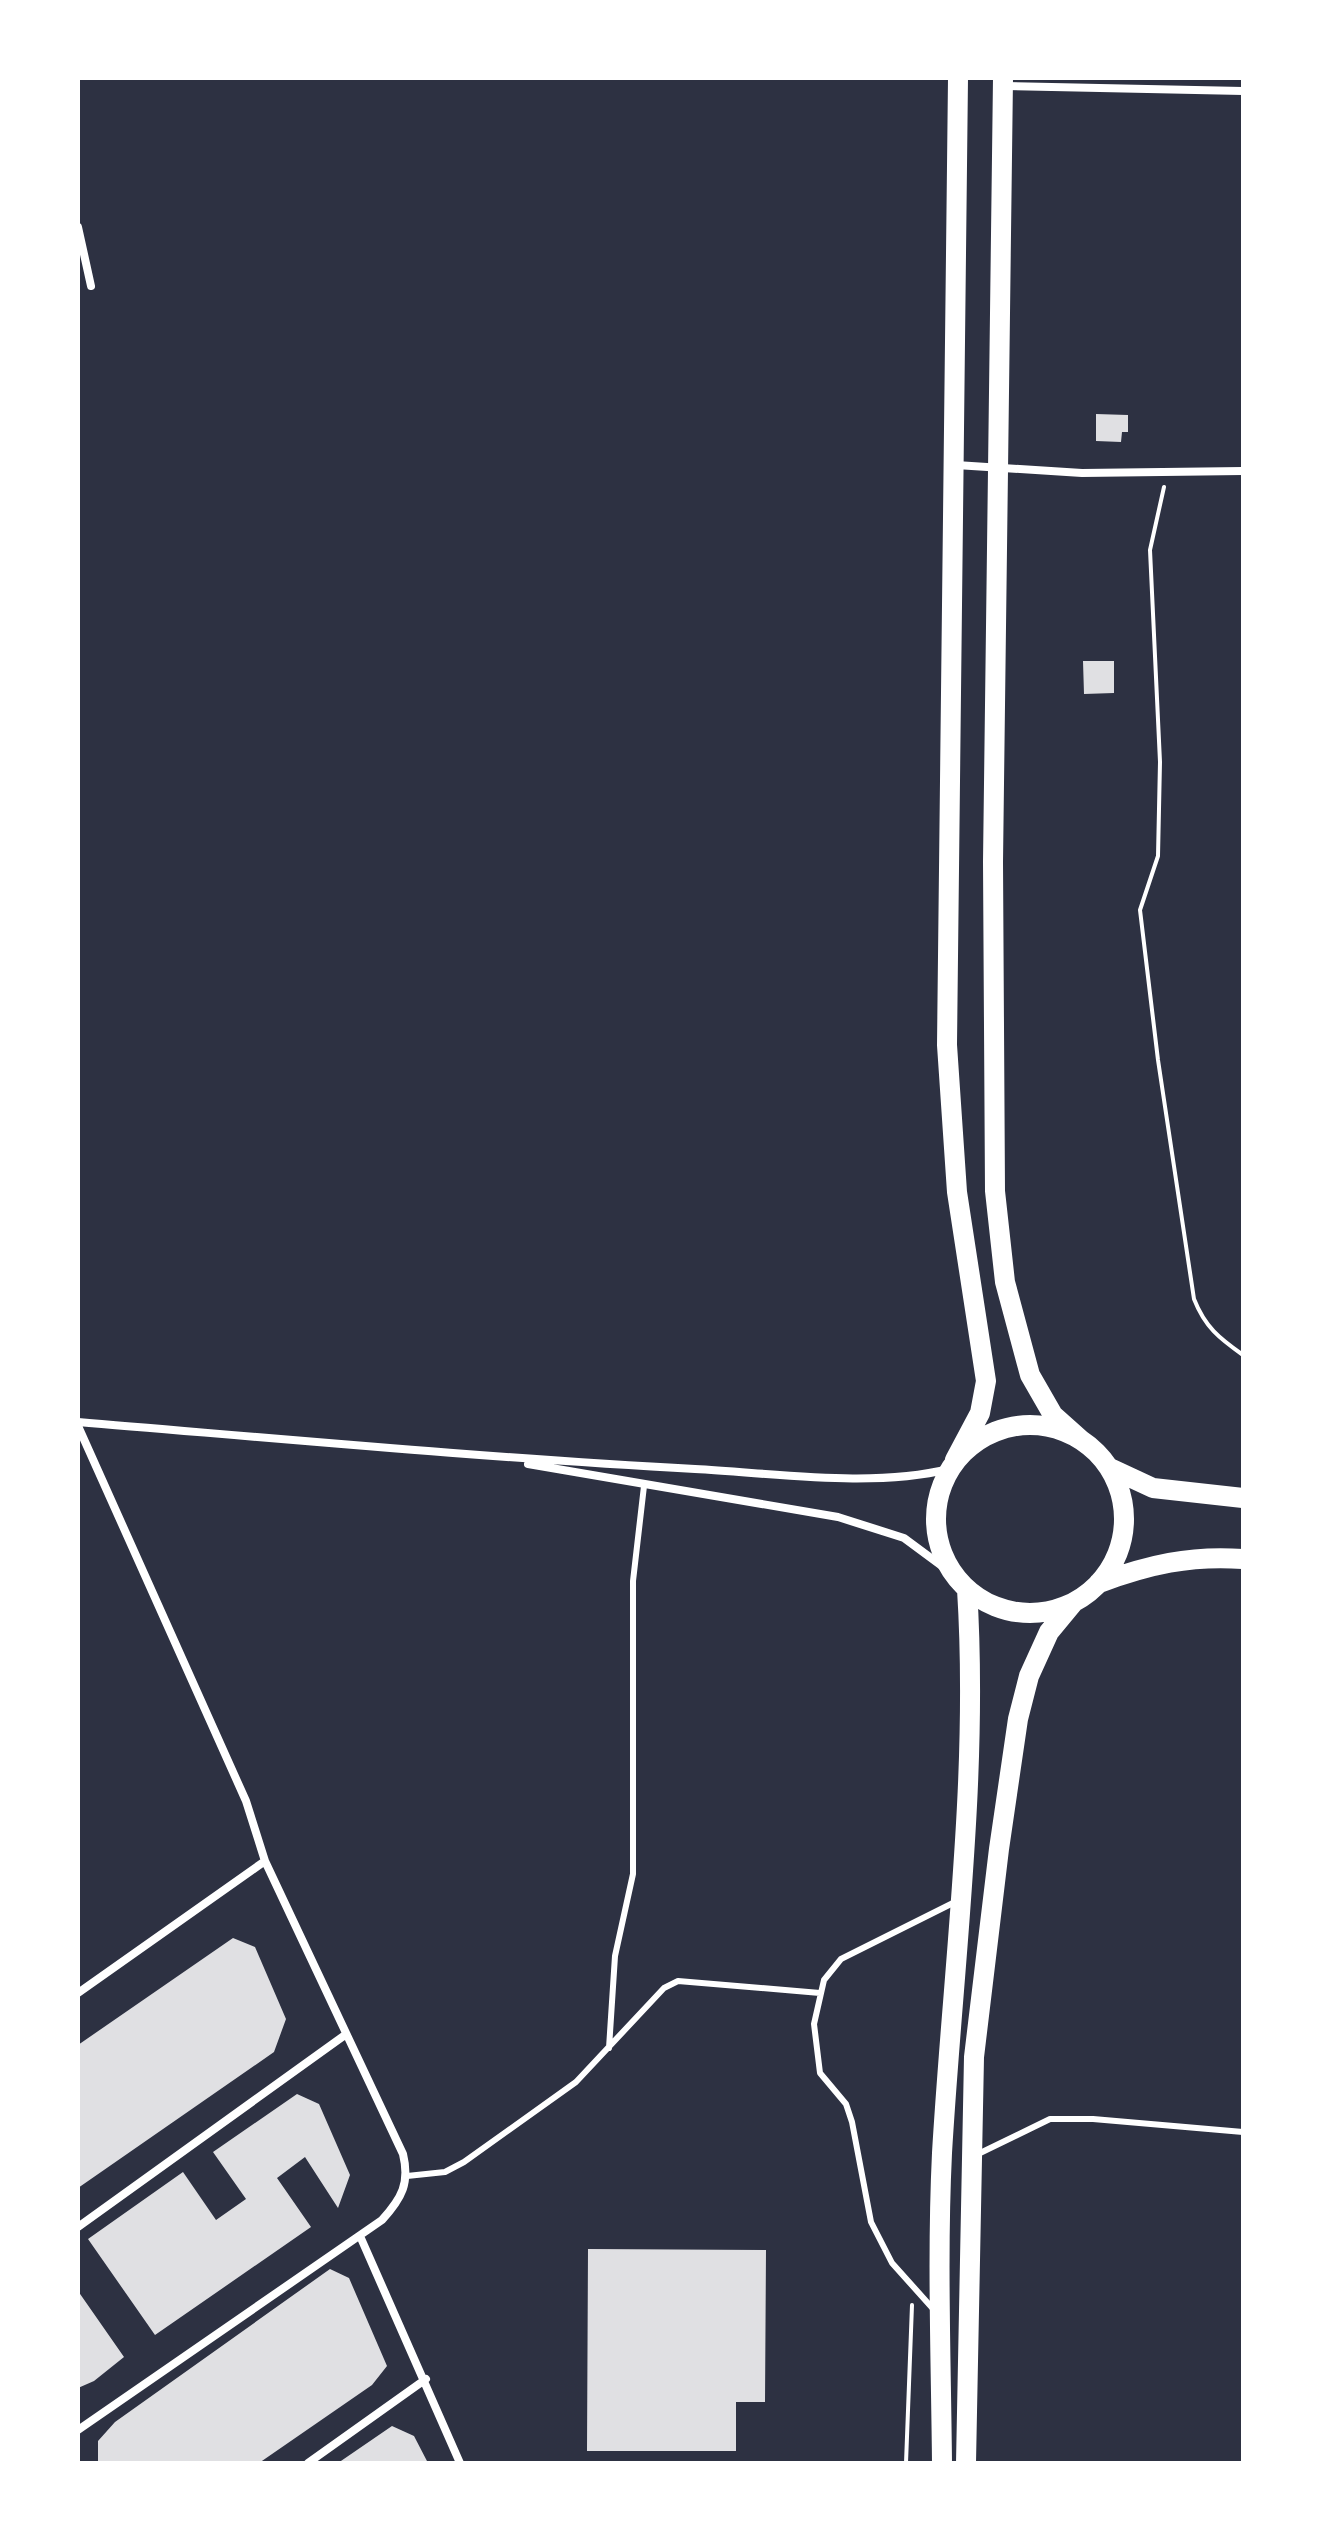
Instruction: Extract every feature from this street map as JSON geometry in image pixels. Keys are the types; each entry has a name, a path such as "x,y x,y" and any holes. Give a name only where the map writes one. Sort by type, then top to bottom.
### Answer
{"highway":[{"path":"958,78 947,1045 952,1142 961,1223 986,1381 980,1413 939,1492 935,1529 942,1553 960,1582 988,1603 1024,1613 1049,1611 1073,1603"},
{"path":"1003,82 992,1097 997,1229 1005,1282 1030,1375 1053,1415 1110,1468 1153,1488 1243,1498"},
{"path":"952,1465 988,1434 1014,1426 1055,1428 1081,1440"},
{"path":"1099,1583 1120,1548 1124,1521 1121,1495 1110,1468"},
{"path":"966,2463 974,2057 1018,1719 1039,1652 1049,1632 1073,1603 1099,1583 1139,1567 1180,1558 1243,1559"},
{"path":"942,2463 942,2157 971,1659 960,1582"}],"street":[{"path":"1003,82 1243,91"},
{"path":"78,227 91,286"},
{"path":"955,465 1082,473 1243,471"},
{"path":"78,2430 360,2236 398,2202 407,2176 403,2154 265,1861 246,1801 78,1424 496,1457 860,1477 925,1475 952,1465"},
{"path":"496,1457 644,1486 838,1517 875,1527 920,1547 960,1582"},
{"path":"78,1993 265,1861"},
{"path":"78,2227 345,2035"},
{"path":"360,2236 426,2379 460,2463"},
{"path":"308,2463 426,2379"}],"lane":[{"path":"609,2048 615,1956 633,1874 633,1581 644,1486"},
{"path":"941,2318 892,2263 871,2222 852,2122 846,2104 820,2073 814,2024 824,1980 841,1959 958,1901"},
{"path":"407,2176 445,2172 464,2162 576,2082 664,1988 678,1981 820,1993"},
{"path":"972,2157 1050,2119 1093,2119 1243,2132"}],"path":[{"path":"1168,470 1150,550 1160,762 1158,856 1140,910 1158,1060 1194,1299 1202,1321 1214,1335 1243,1355"},
{"path":"906,2463 912,2284"}],"building":[{"path":"1096,414 1128,415 1128,432 1122,432 1121,442 1096,441"},
{"path":"1083,661 1114,661 1114,693 1084,694"},
{"path":"233,1938 255,1947 286,2019 274,2052 78,2188 78,2045"},
{"path":"297,2094 319,2104 350,2175 338,2208 305,2157 277,2178 311,2227 155,2335 88,2239 183,2172 216,2220 246,2199 213,2152"},
{"path":"588,2249 766,2250 765,2402 736,2402 736,2451 587,2451"},
{"path":"330,2269 349,2278 387,2366 372,2385 259,2463 98,2463 98,2441 115,2422"},
{"path":"78,2291 124,2357 94,2381 78,2388"},
{"path":"392,2426 414,2436 428,2463 338,2463"}]}
